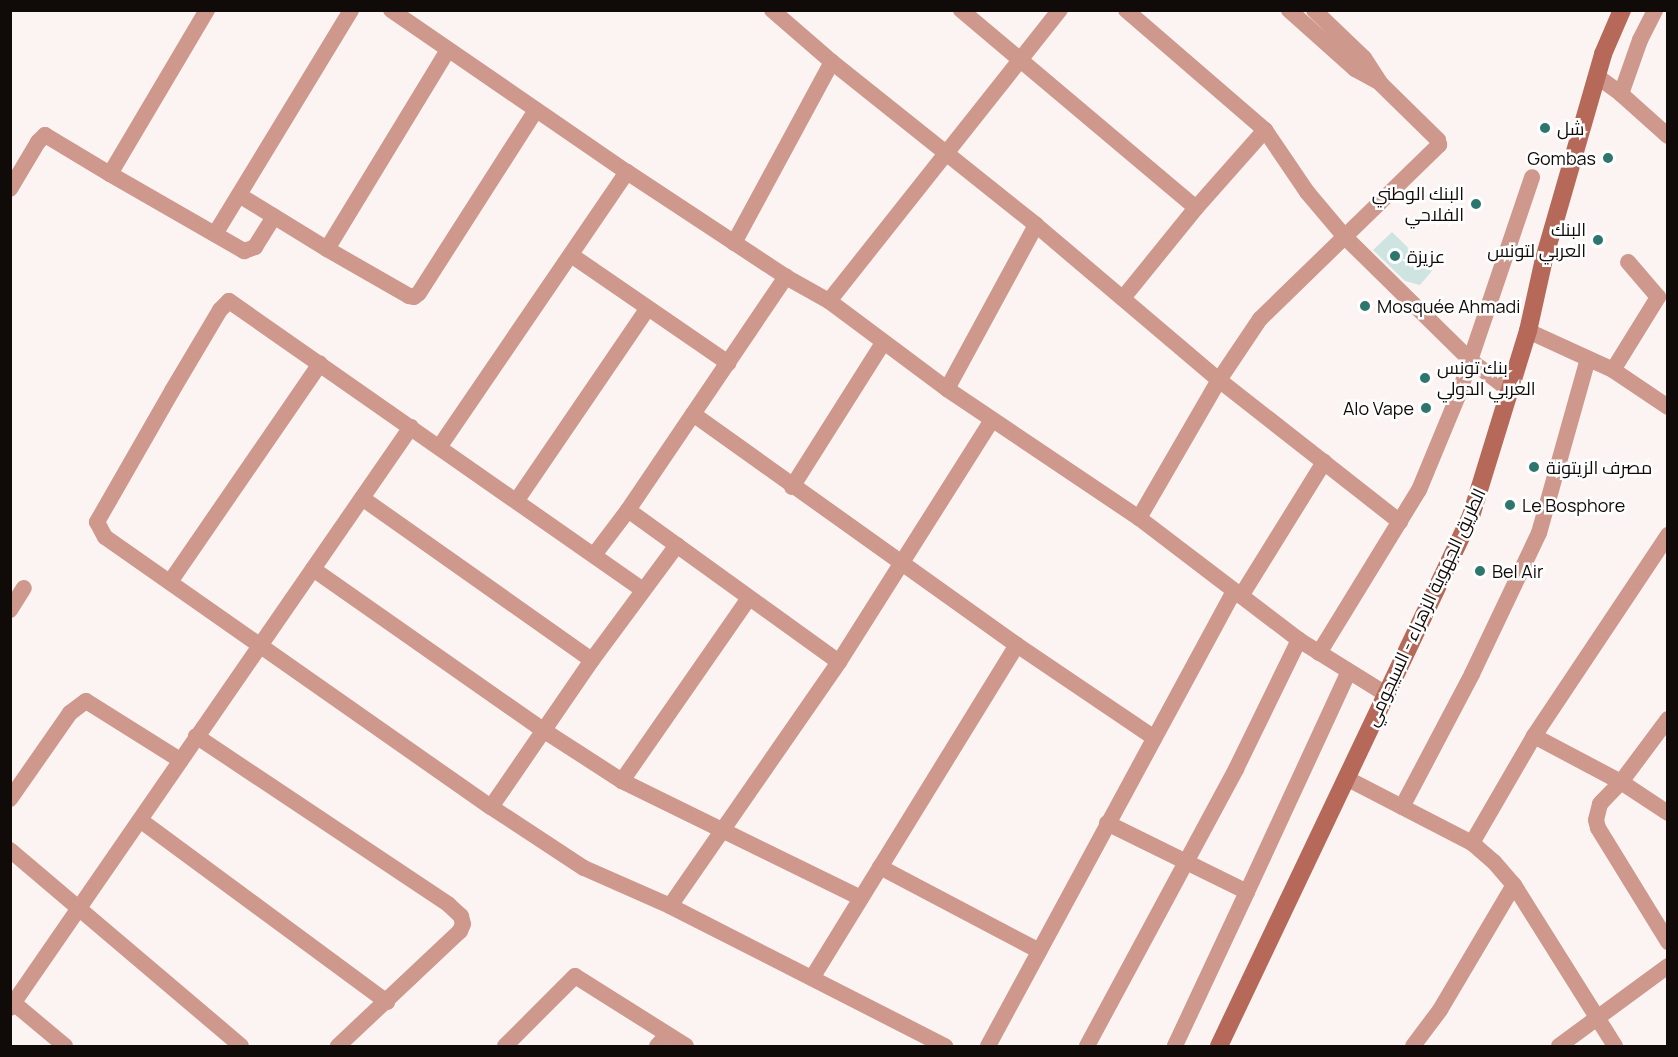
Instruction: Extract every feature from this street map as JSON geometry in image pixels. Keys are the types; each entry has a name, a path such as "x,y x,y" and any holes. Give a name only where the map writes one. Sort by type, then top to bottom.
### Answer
{"main road":[{"name":"الطريق الجهوية الزهراء - السيجومي","path":"1220,1047 1482,487 1603,54 1622,10"}],"street":[{"path":"110,174 207,10"},
{"path":"215,234 351,10"},
{"path":"391,10 627,172 786,277 829,301 947,389 1139,518 1299,640 1348,673 1384,693"},
{"path":"772,10 832,62 1036,225 1219,380 1400,522"},
{"path":"961,10 1196,208"},
{"path":"829,301 1060,10"},
{"path":"1126,10 1265,130 1307,192 1345,237 1470,360 1508,389"},
{"path":"1289,10 1355,69 1381,84"},
{"path":"1621,94 1640,40 1655,10"},
{"path":"1139,518 1219,380 1260,319 1439,145 1438,140 1381,84 1364,58 1314,11 1305,25"},
{"path":"327,249 448,50"},
{"path":"734,243 832,62"},
{"path":"1598,77 1621,94 1668,136"},
{"path":"239,195 409,296 418,294 536,110"},
{"path":"1123,298 1196,208 1265,130"},
{"path":"10,189 38,142 45,135 238,249 250,250 274,217"},
{"path":"440,446 627,172"},
{"path":"1319,653 1419,490 1432,462 1470,360 1532,177"},
{"path":"947,389 1036,225"},
{"path":"571,255 728,363"},
{"path":"1613,370 1663,291 1628,262"},
{"path":"594,555 628,510 786,277"},
{"path":"643,590 232,302 227,302 220,310 97,522 105,537 491,807 584,868 670,906 945,1047"},
{"path":"517,500 648,308"},
{"path":"1527,331 1613,370 1668,407"},
{"path":"792,486 883,343"},
{"path":"1402,807 1472,674 1539,533 1588,359"},
{"path":"170,582 320,364"},
{"path":"693,414 1017,645 1153,737"},
{"path":"670,906 839,662 992,420"},
{"path":"65,1047 12,1004 411,427"},
{"path":"988,1047 1153,737 1237,593 1324,462"},
{"path":"362,498 592,660"},
{"path":"628,510 839,662"},
{"path":"1472,843 1534,736 1668,535"},
{"path":"491,807 592,660 677,544"},
{"path":"313,569 543,730 622,781 861,898"},
{"path":"10,610 24,588"},
{"path":"622,781 749,598"},
{"path":"1087,1047 1236,769 1299,640"},
{"path":"812,978 1017,645"},
{"path":"1175,1047 1348,673"},
{"path":"10,799 70,713 86,700 180,760"},
{"path":"1668,718 1621,782 1600,804 1597,814 1598,828 1668,942"},
{"path":"196,736 449,905 460,916 463,924 460,931 338,1047"},
{"path":"1534,736 1621,782 1668,813"},
{"path":"1346,778 1472,843 1494,862 1514,885 1615,1047"},
{"path":"140,820 387,1002"},
{"path":"1107,823 1247,892"},
{"path":"10,850 242,1047"},
{"path":"880,867 1039,951"},
{"path":"1413,1047 1440,1010 1514,885"},
{"path":"1559,1047 1668,966"},
{"path":"505,1047 575,976 662,1041 686,1047"}],"building":[{"name":"عزيزة","path":"1392,232 1432,271 1420,285 1405,281 1373,250"}],"place":[{"name":"شل","path":"1545,128"},
{"name":"Gombas","path":"1608,158"},
{"name":"البنك الوطني الفلاحي","path":"1476,204"},
{"name":"البنك العربي لتونس","path":"1598,240"},
{"name":"عزيزة","path":"1395,256"},
{"name":"Mosquée Ahmadi","path":"1365,306"},
{"name":"بنك تونس العربي الدولي","path":"1425,378"},
{"name":"Alo Vape","path":"1426,408"},
{"name":"مصرف الزيتونة","path":"1534,467"},
{"name":"Le Bosphore","path":"1510,505"},
{"name":"Bel Air","path":"1480,571"}]}
